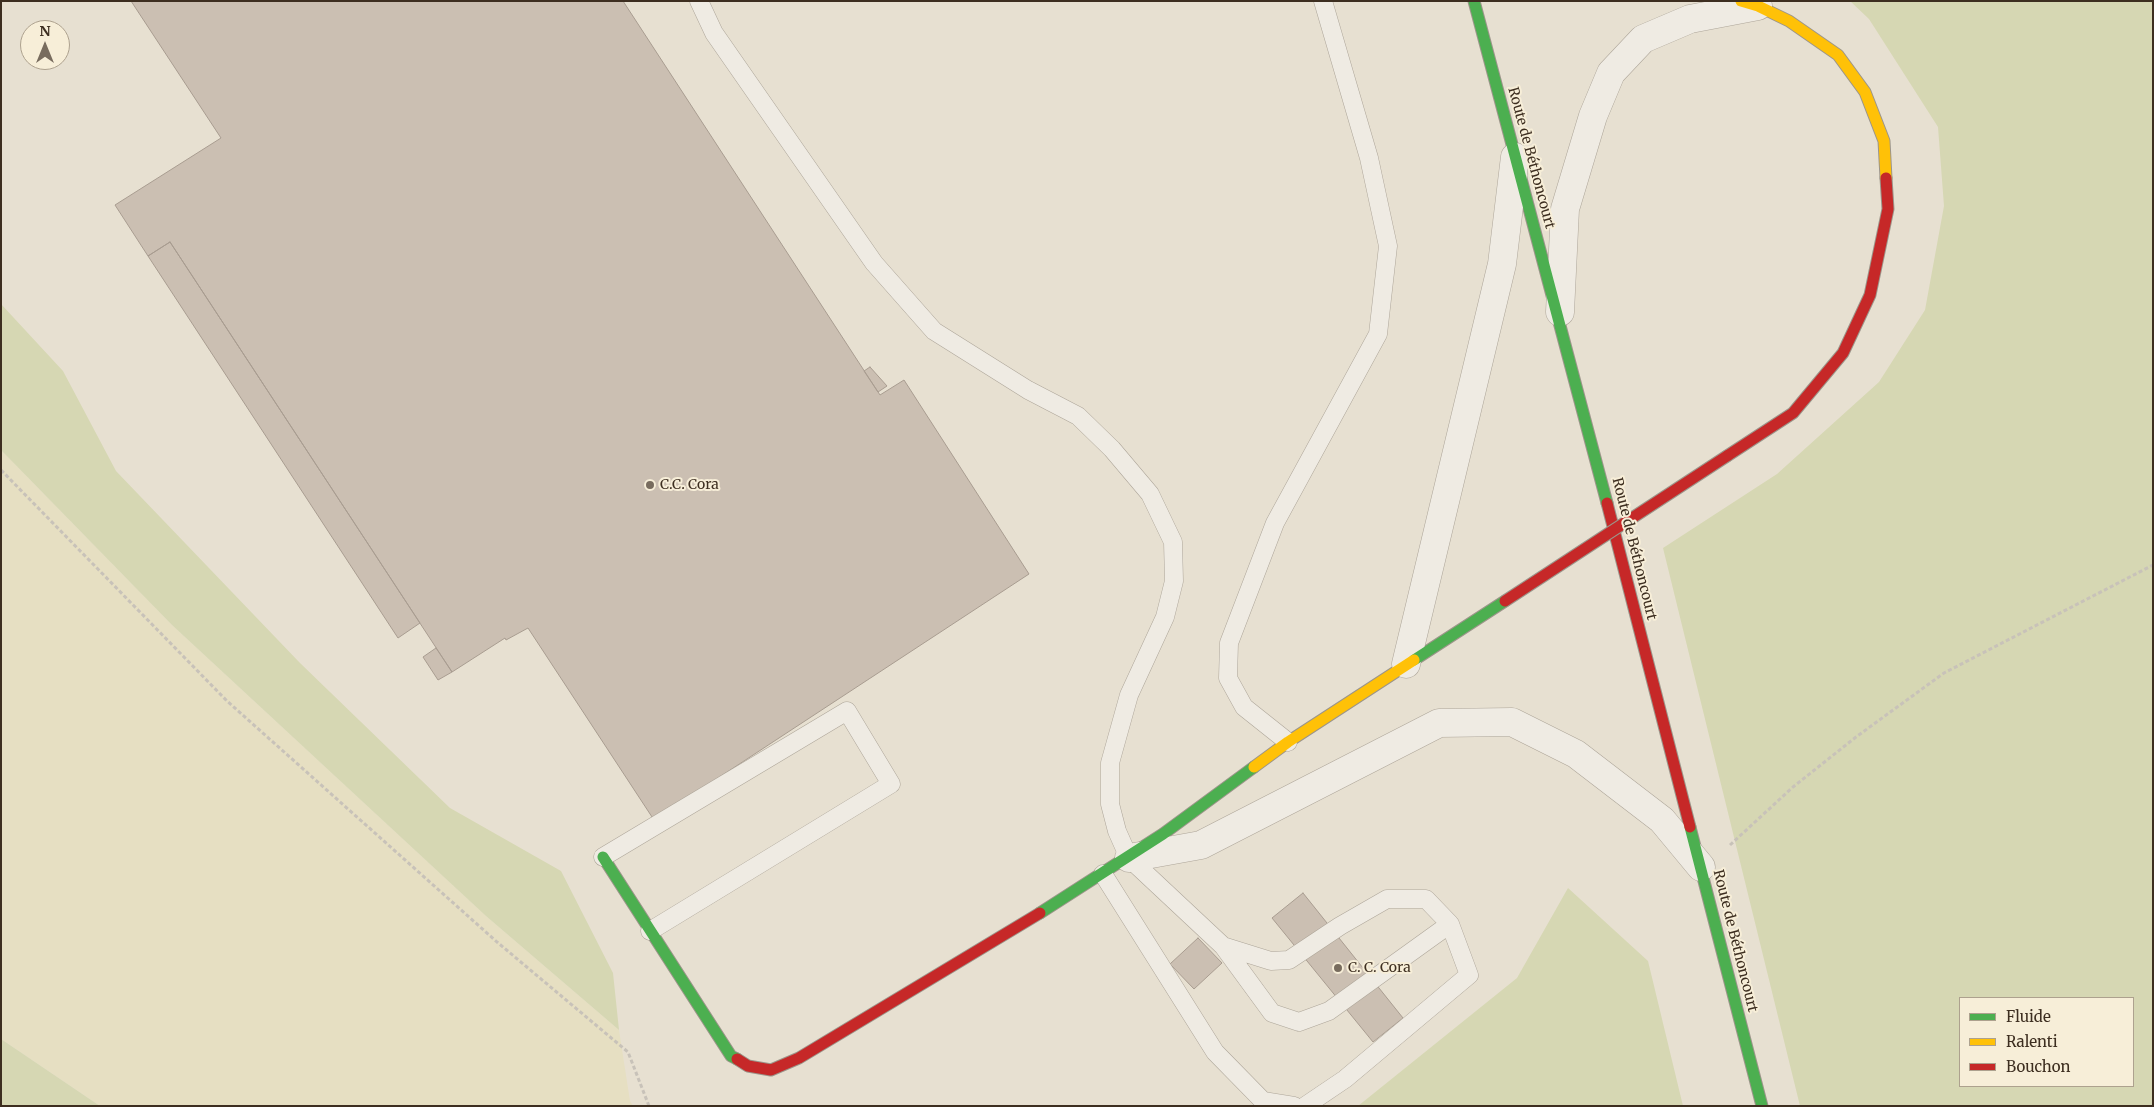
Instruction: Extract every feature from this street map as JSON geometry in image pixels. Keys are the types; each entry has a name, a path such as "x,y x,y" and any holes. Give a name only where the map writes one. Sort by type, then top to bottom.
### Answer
{"street":[{"name":"Route de Béthoncourt","path":"1474,1 1559,318 1762,1106"},
{"path":"603,857 731,1056 748,1066 771,1070 799,1058 1129,858 1288,742 1793,413 1844,353 1870,295 1888,209 1884,142 1864,92 1838,54 1789,21 1750,3 1690,19 1643,39 1611,73 1593,116 1564,209 1559,318"},
{"path":"1406,664 1502,264 1515,157"},
{"path":"1129,858 1200,845 1439,723 1512,722 1576,754 1662,820 1701,867"}],"lane":[{"path":"699,1 714,33 874,263 934,331 1028,390 1078,416 1112,449 1150,494 1173,542 1174,581 1165,617 1129,695 1110,763 1110,804 1117,831 1129,858 1223,946 1272,1013 1299,1022 1329,1011 1450,924"},
{"path":"1288,742 1244,708 1228,678 1229,643 1275,524 1378,334 1388,246 1368,158 1323,1"},
{"path":"603,857 847,711 892,784 650,932"},
{"path":"1103,874 1215,1052 1263,1101 1294,1106"},
{"path":"1223,946 1271,961 1289,960 1340,926 1387,899 1426,899 1450,924 1469,975 1345,1079 1306,1106"}],"path":[{"path":"1,470 227,701 496,942 628,1052 649,1106"},
{"path":"1724,851 1793,787 1856,737 1944,673 2153,565"}],"shaded area":[{"path":"1,450 172,625 486,916 619,1030 630,1101 633,1106 100,1106 1,1039"}],"green space":[{"path":"1850,1 2153,1 2153,1106 1800,1106 1663,548 1777,474 1879,382 1925,310 1944,206 1938,127 1869,19"},
{"path":"1,304 63,371 116,471 300,663 450,808 561,871 613,973 619,1030 486,916 172,625 1,450"},
{"path":"1568,888 1648,961 1683,1106 1358,1106 1517,978"},
{"path":"1,1039 100,1106 1,1106"}],"building":[{"name":"C.C. Cora","path":"131,1 623,1 880,395 904,380 1029,574 654,820 528,628 506,640 505,638 452,672 170,242 148,256 115,205 221,138"},
{"path":"170,242 420,623 398,638 148,256"},
{"path":"870,367 887,386 878,392 864,371"},
{"path":"436,648 452,672 438,680 423,657"},
{"name":"C. C. Cora","path":"1303,893 1403,1018 1373,1042 1272,918"},
{"path":"1198,938 1222,963 1194,989 1170,964"}],"traffic: fast":[{"path":"1474,1 1607,503"},
{"path":"1414,660 1505,601"},
{"path":"1040,913 1163,834 1254,767"},
{"path":"1690,827 1762,1106"},
{"path":"603,857 731,1056 737,1059"}],"traffic: slow":[{"path":"1741,1 1758,6 1789,21 1838,55 1865,92 1884,141 1886,178"},
{"path":"1254,767 1288,742 1414,660"}],"traffic: jam":[{"path":"1727,456 1793,413 1843,353 1870,295 1888,209 1886,178"},
{"path":"1505,601 1727,456"},
{"path":"1607,503 1690,827"},
{"path":"737,1059 748,1066 771,1070 799,1058 1040,913"}],"place":[{"name":"C.C. Cora","path":"650,485"},
{"name":"C. C. Cora","path":"1338,968"}]}
